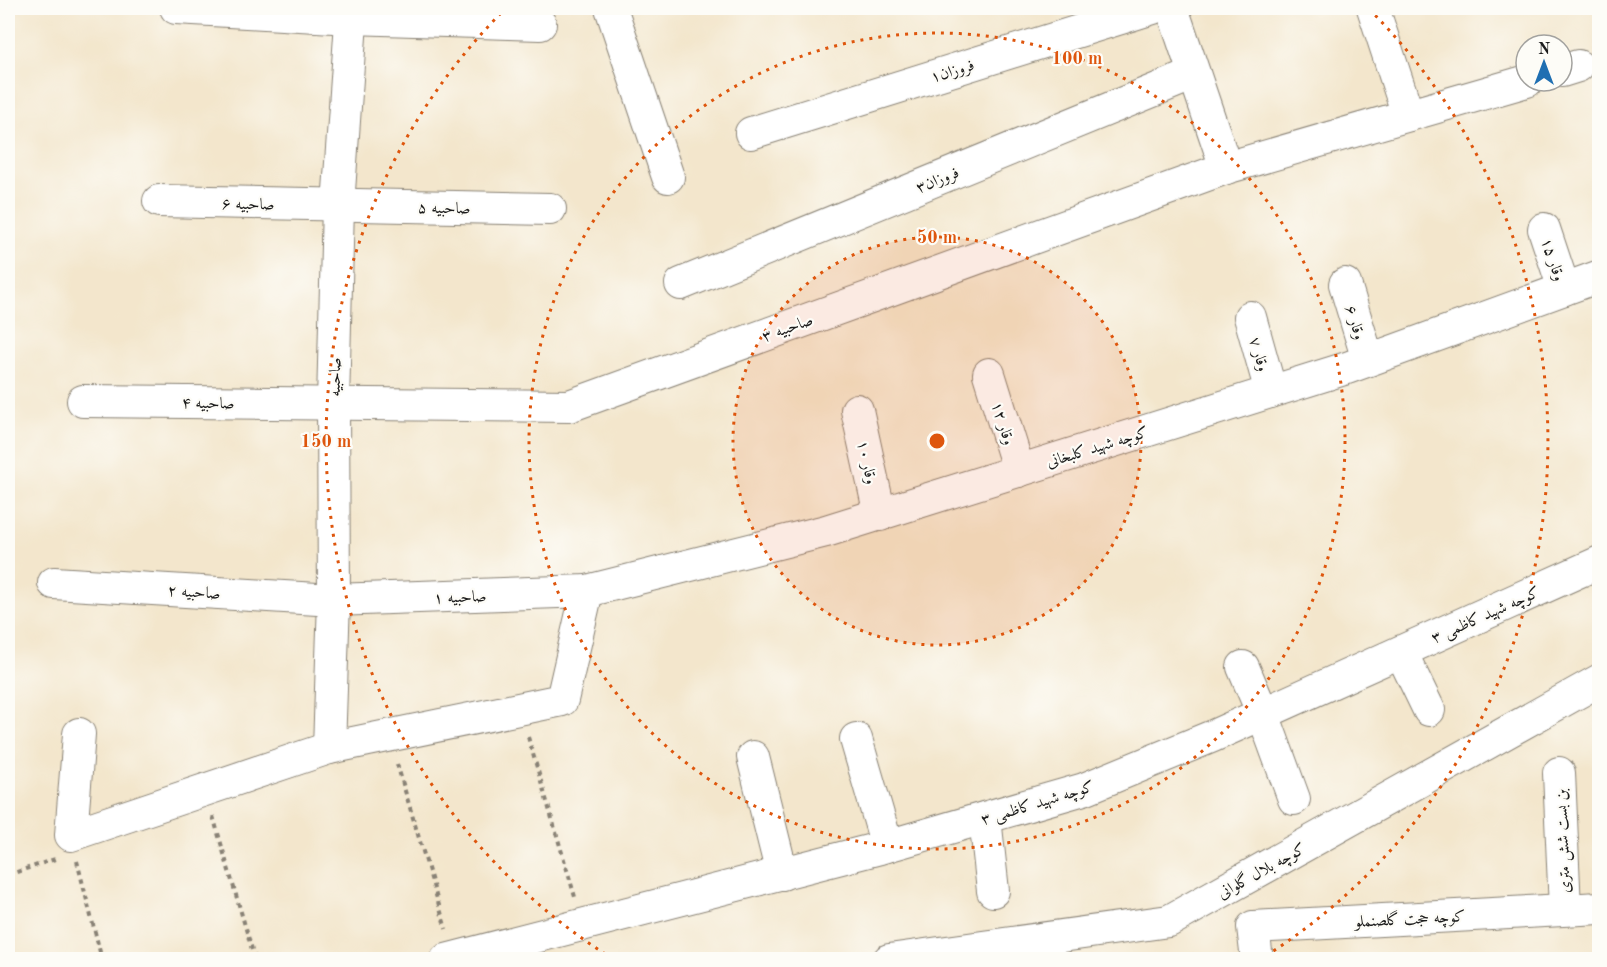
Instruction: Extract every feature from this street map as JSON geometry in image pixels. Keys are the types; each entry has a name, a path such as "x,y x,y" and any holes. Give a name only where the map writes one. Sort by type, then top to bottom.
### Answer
{"street":[{"path":"176,8 352,13 540,24"},
{"path":"611,8 668,177"},
{"name":"فروزان۱","path":"751,133 1153,8"},
{"path":"1172,8 1226,168"},
{"path":"1372,8 1408,115"},
{"name":"صاحبیه","path":"329,748 334,600 333,403 338,205 352,13"},
{"name":"فروزان۳","path":"681,284 1194,74"},
{"name":"صاحبیه ۳","path":"333,403 569,406 1226,168 1514,85"},
{"name":"صاحبیه ۶","path":"159,201 338,205"},
{"name":"صاحبیه ۵","path":"338,205 550,209"},
{"name":"وقار ۱۵","path":"1544,229 1564,289"},
{"name":"کوچه شهید کلبخانی","path":"587,591 826,531 880,515 1368,360 1599,276"},
{"name":"وقار ۶","path":"1345,284 1368,360"},
{"name":"وقار ۷","path":"1250,317 1271,392"},
{"name":"وقار ۱۲","path":"989,374 1019,471"},
{"name":"صاحبیه ۴","path":"83,401 333,403"},
{"name":"وقار ۱۰","path":"857,410 880,515"},
{"name":"کوچه شهید کاظمی ۳","path":"450,958 782,874 1084,789 1263,714 1599,562"},
{"name":"صاحبیه ۲","path":"54,583 334,600"},
{"path":"79,734 73,844 206,790 329,748 388,734 562,700 587,591"},
{"name":"صاحبیه ۱","path":"334,600 587,591"},
{"path":"1401,652 1429,710"},
{"path":"1243,668 1263,714 1294,799"},
{"name":"کوچه بلال گلوانی","path":"889,960 1169,921 1599,680"},
{"path":"856,738 887,846"},
{"path":"753,757 782,874"},
{"name":"بن بست شش متری","path":"1559,773 1565,909"},
{"path":"985,818 993,891"},
{"name":"کوچه حجت گلصنملو","path":"1257,960 1253,927 1599,908"}],"path":[{"path":"519,708 583,926"},
{"path":"388,734 450,958"},
{"path":"206,790 255,960"},
{"path":"8,874 73,844 102,960"}]}
